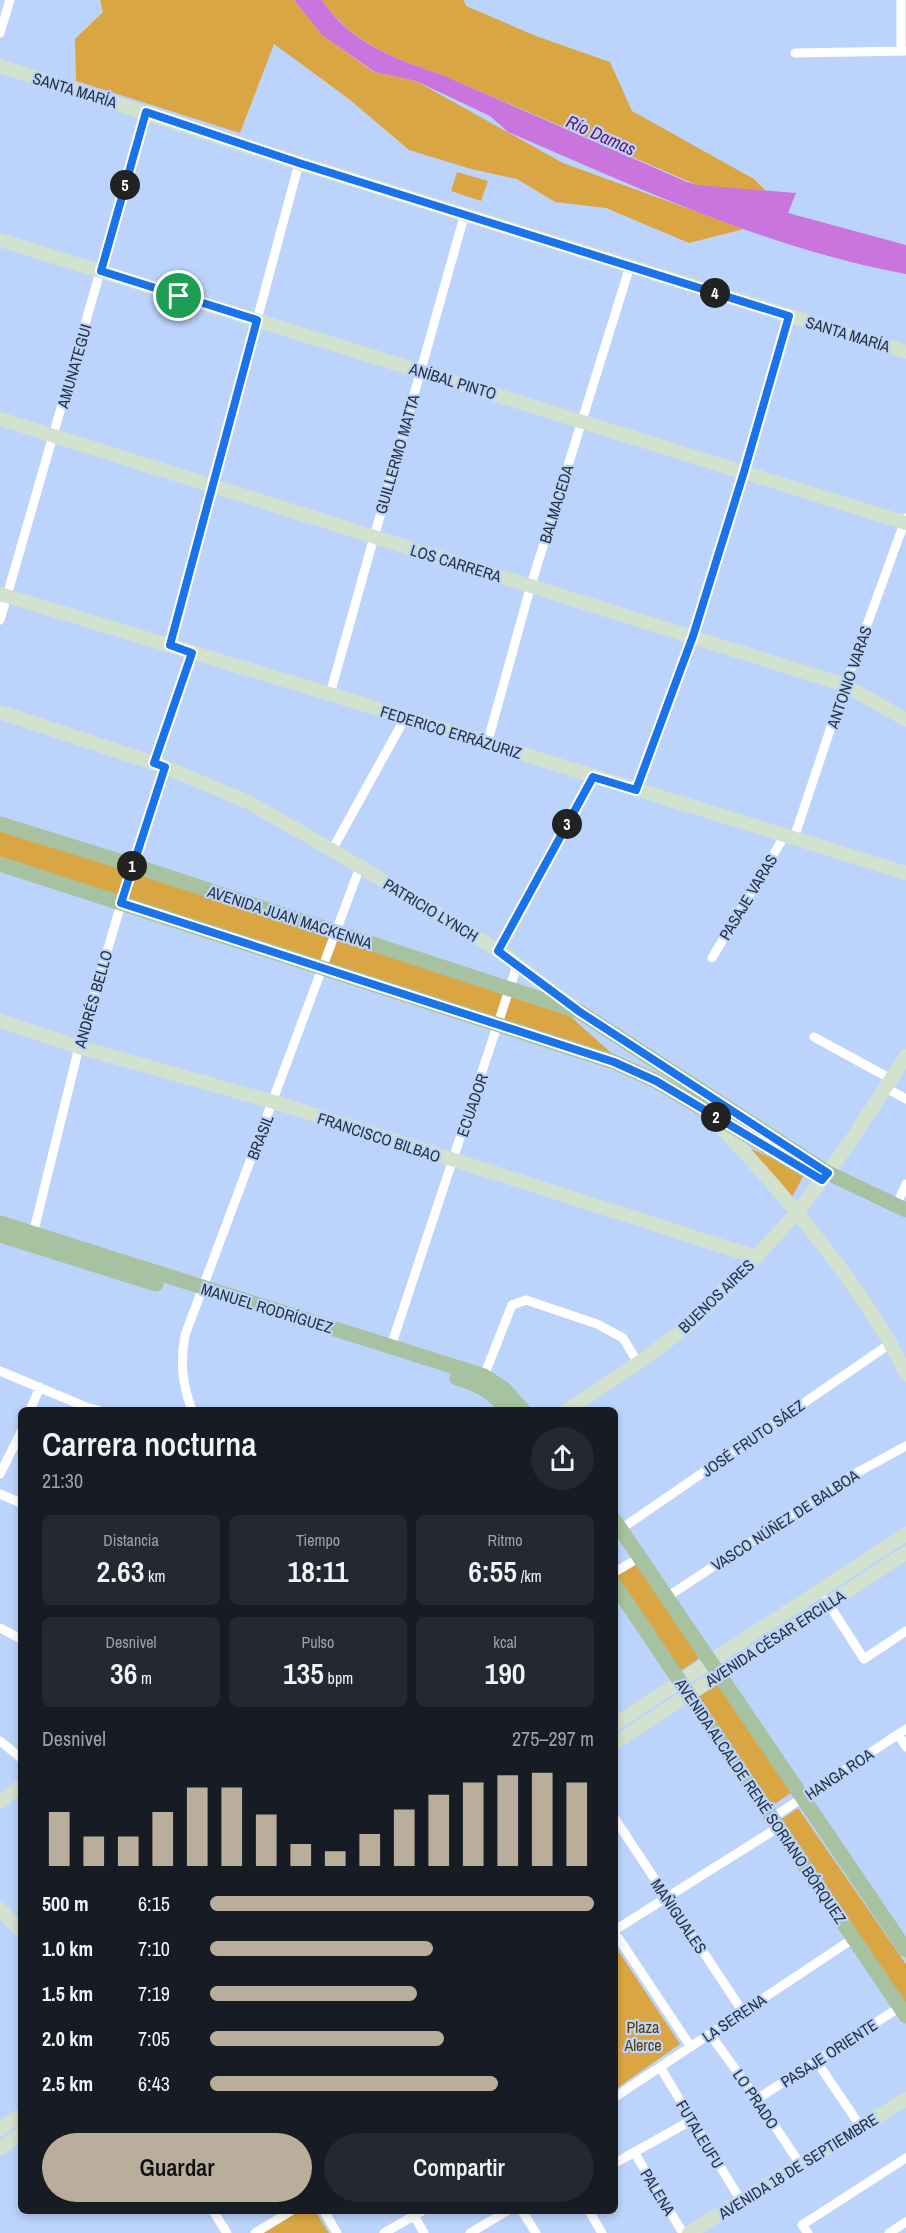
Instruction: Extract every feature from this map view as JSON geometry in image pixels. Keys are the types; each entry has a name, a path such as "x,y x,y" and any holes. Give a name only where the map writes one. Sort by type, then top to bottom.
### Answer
{"main road":[{"name":"AVENIDA JUAN MACKENNA","path":"0,824 580,1012"},
{"path":"0,864 614,1062 656,1081 826,1178 906,1219"},
{"name":"PATRICIO LYNCH","path":"580,1012 826,1178"},
{"path":"826,1178 901,1208"},
{"name":"MANUEL RODRÍGUEZ","path":"0,1223 201,1293 470,1382 490,1393 503,1407"},
{"name":"MANUEL RODRÍGUEZ","path":"0,1235 391,1346 484,1376 503,1388 519,1407"},
{"path":"618,1529 640,1557 906,1950"},
{"name":"AVENIDA ALCALDE RENÉ SORIANO BÓRQUEZ","path":"618,1590 903,2011"}],"street":[{"path":"0,33 10,0"},
{"path":"795,52 903,51 901,0"},
{"name":"SANTA MARÍA","path":"0,66 299,163 906,352"},
{"name":"AMUNATEGUI","path":"0,620 4,595 54,437 146,112"},
{"path":"170,645 299,163"},
{"name":"GUILLERMO MATTA","path":"330,694 465,213"},
{"name":"ANÍBAL PINTO","path":"0,240 905,520"},
{"name":"BALMACEDA","path":"487,744 531,585 630,266"},
{"path":"636,790 693,636 789,316"},
{"name":"LOS CARRERA","path":"0,419 845,685 906,720"},
{"name":"ANTONIO VARAS","path":"789,837 905,520"},
{"name":"FEDERICO ERRÁZURIZ","path":"4,595 330,694 838,854 904,869"},
{"name":"ANDRÉS BELLO","path":"33,1234 80,1047 192,653"},
{"name":"PATRICIO LYNCH","path":"0,712 159,765 248,802 498,951 580,1012"},
{"path":"332,850 405,718"},
{"path":"498,951 593,777"},
{"name":"PASAJE VARAS","path":"712,958 789,837"},
{"name":"BRASIL","path":"189,1407 182,1374 185,1335 360,867"},
{"name":"ECUADOR","path":"391,1346 517,966"},
{"name":"FRANCISCO BILBAO","path":"0,1021 80,1047 274,1102 756,1257"},
{"path":"814,1037 888,1083 906,1099"},
{"name":"BUENOS AIRES","path":"572,1407 693,1323 797,1213 809,1205 906,1056"},
{"path":"704,1109 797,1213 858,1292 891,1343 906,1374"},
{"path":"901,1208 906,1184"},
{"path":"484,1376 512,1305 526,1300 597,1324 623,1338 638,1363"},
{"name":"JOSÉ FRUTO SÁEZ","path":"618,1527 891,1343"},
{"path":"0,1371 86,1407"},
{"path":"31,1407 40,1387"},
{"path":"0,1474 18,1438"},
{"name":"VASCO NÚÑEZ DE BALBOA","path":"667,1597 849,1477 906,1446"},
{"path":"0,1494 18,1502"},
{"name":"AVENIDA CÉSAR ERCILLA","path":"618,1722 906,1534"},
{"name":"AVENIDA CÉSAR ERCILLA","path":"618,1741 906,1553"},
{"path":"618,1570 640,1557"},
{"path":"819,1590 864,1659 906,1631"},
{"path":"0,1628 18,1637"},
{"path":"902,1731 906,1746"},
{"name":"HANGA ROA","path":"618,1929 776,1823 803,1798 902,1731"},
{"path":"0,1741 18,1756"},
{"path":"0,1802 18,1788"},
{"name":"MAÑIGUALES","path":"618,1824 743,2012"},
{"path":"0,1909 18,1928"},
{"path":"618,1936 691,2047"},
{"name":"LA SERENA","path":"618,2095 854,1938"},
{"name":"PASAJE ORIENTE","path":"757,2099 903,2011"},
{"name":"LO PRADO","path":"710,2034 800,2164"},
{"path":"817,2062 861,2127"},
{"name":"FUTALEUFU","path":"660,2067 741,2201"},
{"name":"AVENIDA 18 DE SEPTIEMBRE","path":"689,2233 906,2099"},
{"path":"0,2129 18,2117"},
{"path":"618,2161 692,2120"},
{"path":"0,2149 18,2136"},
{"name":"PALENA","path":"634,2152 682,2233"},
{"path":"807,2233 802,2225 906,2158"},
{"path":"215,2214 227,2233"},
{"path":"255,2233 286,2214"},
{"path":"326,2214 337,2233"},
{"path":"384,2233 416,2214"},
{"path":"418,2214 424,2233"},
{"path":"470,2233 502,2214"},
{"path":"524,2214 536,2233"},
{"path":"591,2214 602,2233"},
{"path":"889,2233 906,2222"}],"green space":[{"path":"100,0 294,0 323,36 374,72 416,81 563,163 744,229 689,243 606,208 555,202 517,179 471,169 409,150 349,99 274,44 240,133 76,81 75,39 103,12"},
{"path":"322,0 464,0 466,6 536,36 610,62 632,111 754,179 788,213 697,185 440,74 390,55 346,27"},
{"path":"457,172 488,181 481,201 451,191"},
{"path":"0,827 561,1008 618,1059 0,861"},
{"path":"752,1149 805,1173 792,1197 753,1159"},
{"path":"636,1562 701,1657 681,1671 618,1579 618,1575"},
{"path":"717,1683 792,1792 769,1808 694,1698"},
{"path":"798,1808 906,1964 906,2005 779,1821"},
{"name":"Plaza Alerce","path":"618,1951 680,2044 618,2087"},
{"path":"293,2214 317,2214 329,2233 262,2233"}],"shaded area":[{"path":"294,0 322,0 333,15 359,38 390,55 440,74 687,182 697,185 796,193 788,213 906,245 906,274 803,249 753,232 654,195 508,132 490,116 416,81 375,72 323,36"}],"route":[{"path":"146,112 299,163 789,316 693,636 636,790 593,777 498,951 580,1012 828,1173 822,1180 656,1081 614,1062 121,903 165,767 154,763 192,653 170,645 257,320 179,296 101,271 146,112"}],"water label":[{"name":"Río Damas","path":"601,135"}]}
